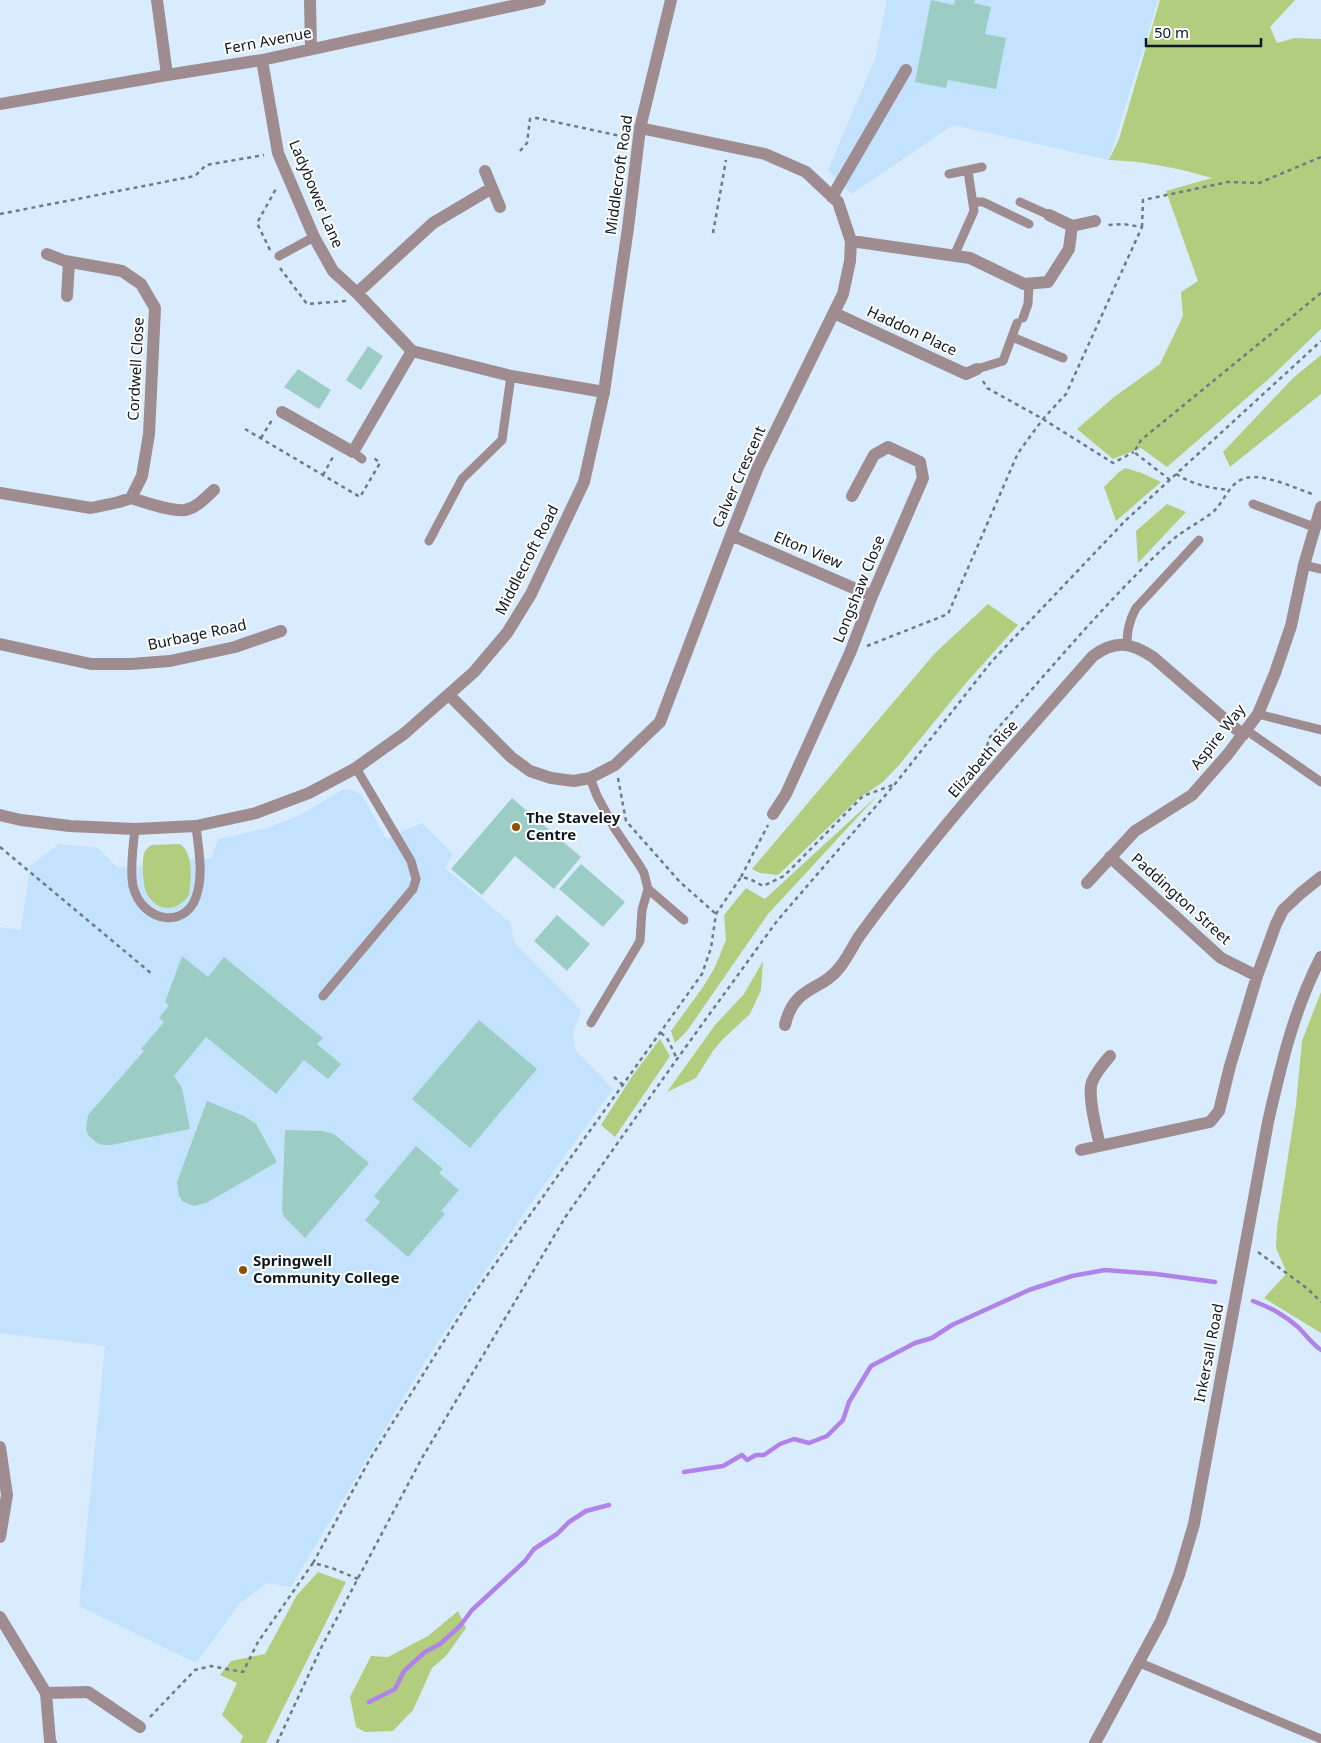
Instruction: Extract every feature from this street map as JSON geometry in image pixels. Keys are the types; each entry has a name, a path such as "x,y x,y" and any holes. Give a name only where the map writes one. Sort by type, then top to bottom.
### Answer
{"street":[{"path":"158,0 167,75"},
{"path":"310,0 311,49"},
{"name":"Fern Avenue","path":"0,104 262,60 540,0"},
{"name":"Middlecroft Road","path":"0,815 21,820 70,826 135,829 196,826 256,813 309,793 356,768 405,733 474,672 507,633 531,594 584,482 604,392 628,228 639,134 671,0"},
{"name":"Ladybower Lane","path":"262,60 278,152 314,237 333,271 412,351"},
{"path":"832,197 906,70"},
{"name":"Calver Crescent","path":"449,695 511,757 530,771 551,778 574,781 590,778 615,764 660,722 730,535 758,467 843,294 850,261 851,240 838,202 806,172 765,154 729,146 639,134"},
{"path":"485,171 500,207"},
{"path":"357,294 433,223 492,188"},
{"path":"1050,215 1072,226 1095,222"},
{"path":"851,240 970,258 1024,284 1029,284 1048,282 1069,249 1072,226"},
{"name":"Cordwell Close","path":"47,254 69,262 122,271 141,284 155,308 149,434 142,476 131,498"},
{"path":"66,296 69,262"},
{"name":"Haddon Place","path":"834,313 966,374 977,369"},
{"path":"282,412 358,455 360,440 412,351 511,376 604,392"},
{"name":"Longshaw Close","path":"773,814 786,794 850,653 872,596 923,478 920,462 888,446 874,455 852,496"},
{"path":"0,492 90,508 131,498 184,510 198,504 214,490"},
{"name":"Aspire Way","path":"1087,884 1135,831 1192,795 1258,714 1275,673 1291,626 1304,564 1321,507"},
{"name":"Elton View","path":"730,535 872,596"},
{"name":"Burbage Road","path":"0,644 91,664 131,664 170,661 235,647 281,631"},
{"name":"Elizabeth Rise","path":"785,1025 787,1014 793,1005 803,994 834,974 842,966 858,939 899,883 1092,656 1104,648 1118,645 1138,647 1153,657 1244,732"},
{"name":"Paddington Street","path":"1110,857 1221,958 1257,976"},
{"path":"1081,1150 1210,1122 1218,1111 1257,976 1276,924 1283,910 1321,877"},
{"name":"Inkersall Road","path":"1095,1743 1140,1663 1161,1621 1179,1575 1194,1524 1268,1122 1296,1012 1321,957"},
{"path":"1100,1146 1090,1085 1097,1071 1110,1056"},
{"path":"0,1447 7,1496 0,1538"},
{"path":"0,1617 46,1693 51,1743"},
{"path":"46,1693 88,1692 140,1728"}],"lane":[{"path":"949,174 982,167"},
{"path":"954,256 974,212 968,171"},
{"path":"973,202 983,202 1029,224"},
{"path":"1020,202 1050,215"},
{"path":"279,256 314,237"},
{"path":"977,369 1004,361 1012,337 1028,304 1029,284"},
{"path":"1012,337 1063,358"},
{"path":"429,541 462,479 502,440 511,376"},
{"path":"1253,504 1314,527"},
{"path":"1128,646 1127,632 1136,608 1198,540"},
{"path":"1304,564 1321,569"},
{"path":"1258,714 1321,730"},
{"path":"1244,732 1321,782"},
{"path":"323,996 413,889 416,879 411,861 356,768"},
{"path":"590,778 597,796 615,829 644,873 648,889 642,910 640,941 591,1022"},
{"path":"135,829 132,863 133,886 141,904 153,914 167,919 180,916 192,906 198,891 200,865 196,826"},
{"path":"648,889 684,920"},
{"path":"1140,1663 1321,1739"}],"path":[{"path":"520,151 527,143 530,119 537,118 639,134"},
{"path":"713,233 729,146"},
{"path":"0,214 195,176 206,165 278,152"},
{"path":"850,653 948,614 1018,453 1066,394 1142,227 1143,200 1228,182 1259,183 1321,157"},
{"path":"1123,224 1142,227"},
{"path":"977,369 987,388 1044,419 1113,463 1134,452 1141,440 1321,293"},
{"path":"277,1743 322,1646 422,1458 566,1216 777,922 895,784 992,661 1124,521 1321,341"},
{"path":"261,438 278,410 282,412"},
{"path":"245,429 360,497 380,463 365,451 364,443 360,440"},
{"path":"323,475 340,444"},
{"path":"1134,452 1170,480"},
{"path":"1176,474 1188,482 1206,488 1229,490"},
{"path":"615,764 626,821 680,882 716,914"},
{"path":"741,877 750,879 763,886 784,876 863,796 895,784"},
{"path":"140,1728 195,1670 211,1666 243,1672 258,1642 313,1563 370,1459 472,1298 702,974 711,948 716,914 741,877 773,814"},
{"path":"0,847 152,974"},
{"path":"661,1033 667,1038 677,1059"},
{"path":"614,1077 623,1085"},
{"path":"1246,1243 1294,1278 1321,1302"},
{"path":"313,1563 332,1568 358,1579"}],"shaded area":[{"path":"887,0 1158,0 1109,160 953,125 851,194 828,170 875,59"},
{"name":"Springwell Community College","path":"344,789 355,791 363,797 387,840 395,834 422,823 453,854 445,868 511,923 514,942 581,1010 573,1033 576,1051 613,1089 528,1207 424,1363 291,1587 267,1583 240,1603 196,1663 79,1606 105,1346 0,1333 0,927 21,930 30,866 59,844 98,848 117,867 143,866 146,850 151,845 180,844 185,848 189,859 212,858 219,839 267,828 298,816"}],"green space":[{"path":"1160,0 1295,0 1270,27 1277,43 1295,38 1321,39 1321,329 1272,376 1167,467 1141,448 1113,459 1077,429 1114,397 1160,364 1183,316 1181,292 1198,281 1166,191 1212,178 1161,166 1109,160 1119,139"},
{"path":"1321,355 1321,394 1230,467 1223,452 1293,378"},
{"path":"1125,468 1142,473 1161,482 1116,521 1104,487"},
{"path":"1167,504 1186,512 1138,563 1136,531"},
{"path":"988,604 1018,625 966,683 899,765 883,782 858,799 778,875 760,873 752,869 935,653"},
{"path":"878,795 768,914 687,1031 675,1043 671,1031 703,987 715,967 726,940 724,915 746,888 765,899"},
{"path":"180,844 188,854 190,861 189,895 179,905 168,908 162,907 151,900 144,885 143,860 145,851 151,845"},
{"path":"763,961 761,990 750,1014 722,1040 696,1078 667,1092 715,1025 744,994"},
{"path":"1321,992 1321,1333 1264,1298 1287,1273 1276,1248 1277,1227 1296,1105 1302,1041"},
{"path":"660,1039 670,1056 615,1137 601,1125 633,1075"},
{"path":"318,1572 346,1582 266,1743 240,1743 243,1736 222,1715 237,1683 220,1675 231,1661 265,1654 297,1595"},
{"path":"458,1611 466,1628 446,1656 432,1668 413,1710 393,1731 365,1732 356,1727 350,1697 371,1656 388,1657 428,1636"}],"building":[{"path":"931,0 954,5 955,0 975,0 974,3 991,7 985,34 1006,38 996,89 948,80 946,88 915,82"},
{"path":"368,346 383,356 361,390 346,380"},
{"path":"298,369 331,390 319,409 284,387"},
{"name":"The Staveley Centre","path":"512,798 581,857 554,889 515,856 482,895 451,869"},
{"path":"581,864 625,902 603,927 559,889"},
{"path":"557,915 590,944 567,971 534,941"},
{"path":"182,956 208,977 224,957 323,1038 317,1044 341,1064 328,1079 304,1060 276,1094 206,1037 174,1076 182,1088 190,1129 111,1145 97,1143 88,1135 86,1129 88,1115 144,1051 141,1049 164,1022 159,1018 169,1005 165,1002"},
{"path":"479,1020 537,1069 470,1148 412,1099"},
{"path":"207,1101 244,1116 256,1124 277,1162 206,1203 194,1206 182,1201 179,1196 177,1182"},
{"path":"285,1130 323,1131 334,1134 369,1163 305,1238 284,1217 282,1211"},
{"path":"416,1146 443,1169 439,1173 459,1190 441,1211 445,1214 408,1257 365,1220 380,1202 374,1196"}],"waterway":[{"path":"684,1472 723,1466 742,1455 747,1460 756,1455 764,1455 780,1444 794,1439 809,1443 827,1436 843,1420 849,1402 871,1366 915,1343 932,1338 952,1325 1029,1290 1072,1276 1105,1270 1156,1274 1215,1282"},
{"path":"1253,1301 1287,1318 1321,1350"},
{"path":"369,1702 395,1689 404,1671 425,1652 440,1644 460,1626 472,1610 525,1561 534,1549 586,1511 609,1505"}],"place":[{"name":"The Staveley Centre","path":"516,827"},
{"name":"Springwell Community College","path":"243,1270"}]}
